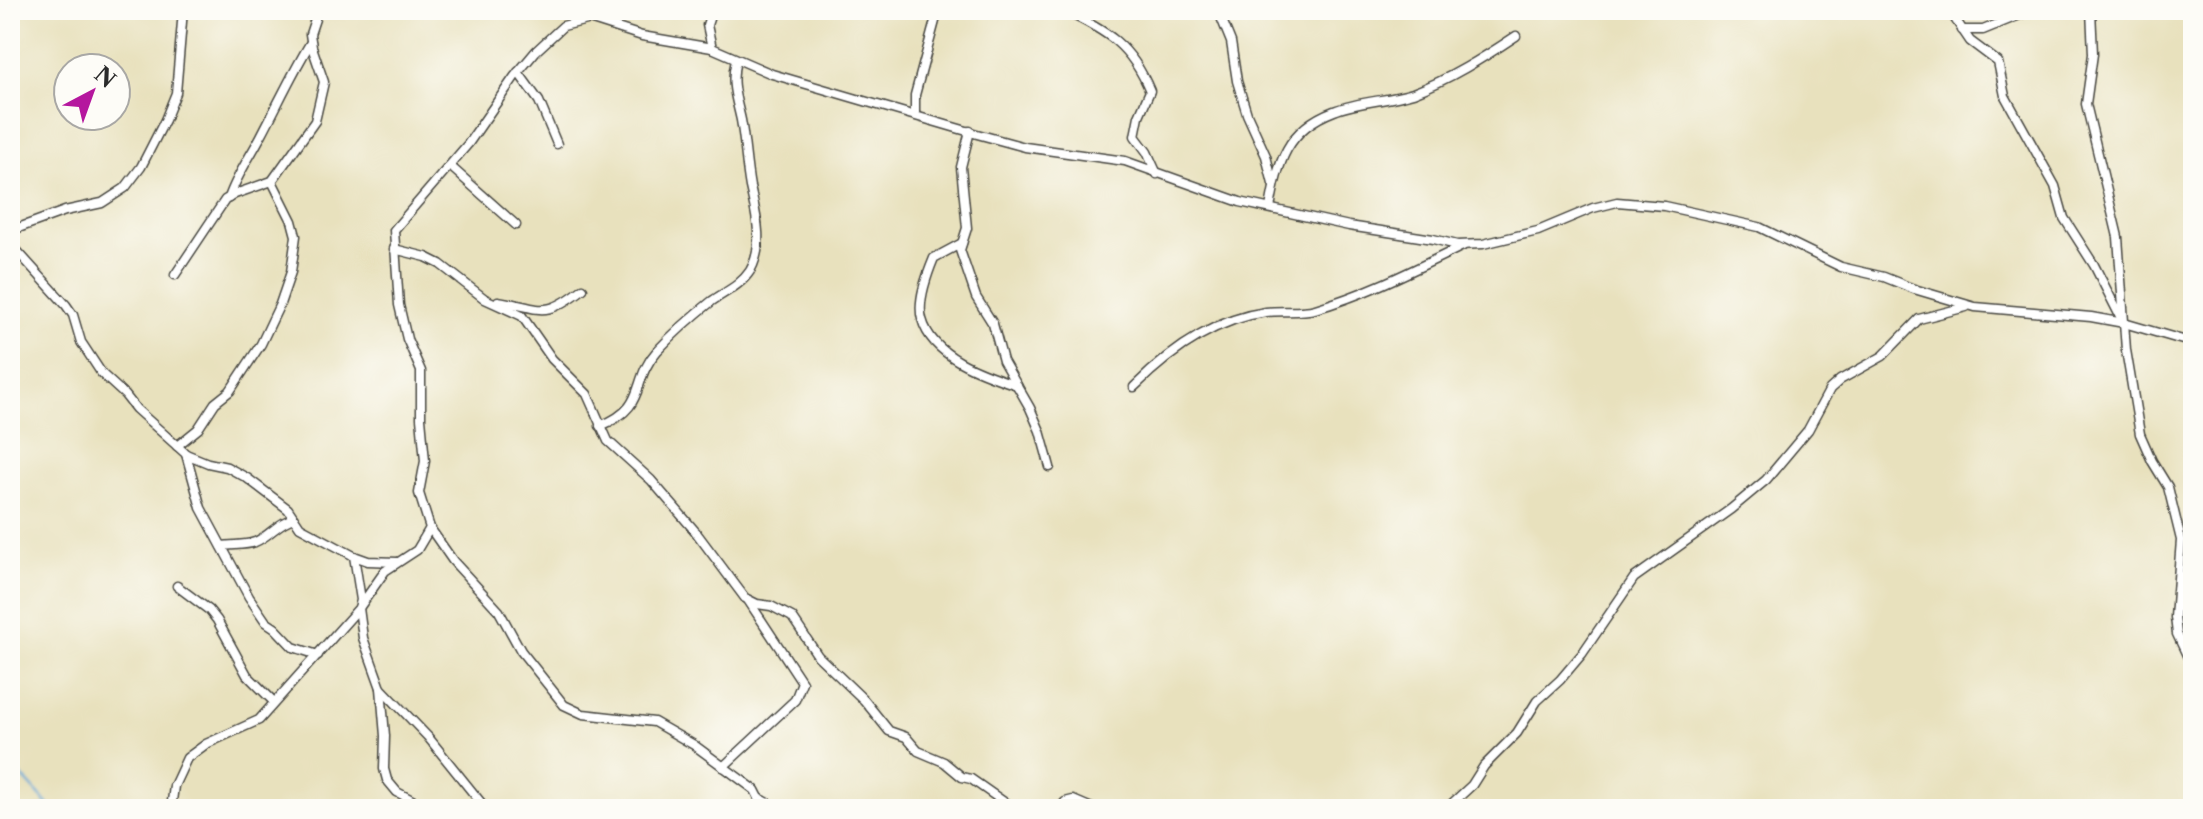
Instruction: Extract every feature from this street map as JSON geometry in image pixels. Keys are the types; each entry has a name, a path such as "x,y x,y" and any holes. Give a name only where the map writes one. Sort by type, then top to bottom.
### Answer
{"street":[{"path":"10,231 65,211 102,203 125,188 141,167 176,93 183,10"},
{"path":"229,198 272,181 308,134 319,113 324,82 310,34 318,10"},
{"path":"561,10 642,36 712,48 772,74 1025,147 1125,161 1240,202 1359,228 1464,245 1493,243 1538,231 1593,208 1617,202 1638,202 1759,227 1841,267 1884,277 1975,307"},
{"path":"712,10 707,25 712,48"},
{"path":"915,114 915,95 938,10"},
{"path":"1063,10 1106,31 1130,53 1143,73 1150,91 1139,116 1135,136 1157,174"},
{"path":"1218,10 1231,42 1240,92 1266,156 1274,186"},
{"path":"1949,10 1970,41 1998,62 2005,96 2054,183 2064,218 2094,265 2124,323"},
{"path":"1962,30 1983,30 2032,10"},
{"path":"2091,10 2093,54 2086,104 2118,237 2124,323 2140,434 2168,487 2181,540 2175,617 2177,634 2193,668"},
{"path":"588,20 563,26 518,72 450,166 394,230 399,305 407,339 421,371 425,461 419,493 430,528 453,561 499,611 521,651 564,705 583,714 654,722 694,745 755,790 759,809"},
{"path":"1270,208 1279,163 1301,130 1334,111 1424,88 1477,62 1516,36"},
{"path":"175,275 229,198 238,174 259,141 286,83 311,41"},
{"path":"600,426 623,415 636,398 653,356 710,303 737,285 749,273 756,256 756,213 733,90 732,75 736,60"},
{"path":"518,72 545,112 557,144"},
{"path":"970,131 961,167 967,228 962,257 976,297 993,324 1003,361 1040,431 1050,467"},
{"path":"450,166 516,225"},
{"path":"177,446 198,429 215,403 230,391 261,344 280,304 291,272 296,236 272,181"},
{"path":"10,243 66,305 73,315 81,342 102,374 186,454 227,467 247,478 274,496 300,527 354,556 368,561 398,562"},
{"path":"962,243 934,258 925,283 921,317 929,335 948,355 1017,385"},
{"path":"1134,387 1151,370 1211,328 1264,313 1311,310 1417,269 1464,245"},
{"path":"394,249 440,264 485,299 522,316 552,359 587,394 608,441 667,498 748,600 783,650 802,682 795,700 723,767"},
{"path":"485,299 538,311 553,310 583,289"},
{"path":"1446,809 1472,785 1497,751 1517,733 1537,701 1582,654 1634,578 1731,509 1766,480 1808,430 1830,389 1883,356 1919,319 1957,307 2065,313 2124,323 2193,343"},
{"path":"186,454 201,508 249,597 266,622 299,651 318,655"},
{"path":"222,546 252,544 283,520 294,518"},
{"path":"171,809 174,786 187,758 194,751 259,720 359,608 385,571 417,550 430,528"},
{"path":"354,556 365,648 381,688 387,780 397,792 429,809"},
{"path":"177,586 209,610 247,675 274,702"},
{"path":"748,600 771,606 792,617 818,656 864,700 889,731 906,737 918,751 944,762 962,777 971,779 1014,809"},
{"path":"381,688 420,727 482,804"},
{"path":"2192,809 2193,782"},
{"path":"759,798 780,809"},
{"path":"1059,809 1065,802 1073,800 1094,809"}],"waterway":[{"path":"10,754 12,765 52,809"}]}
